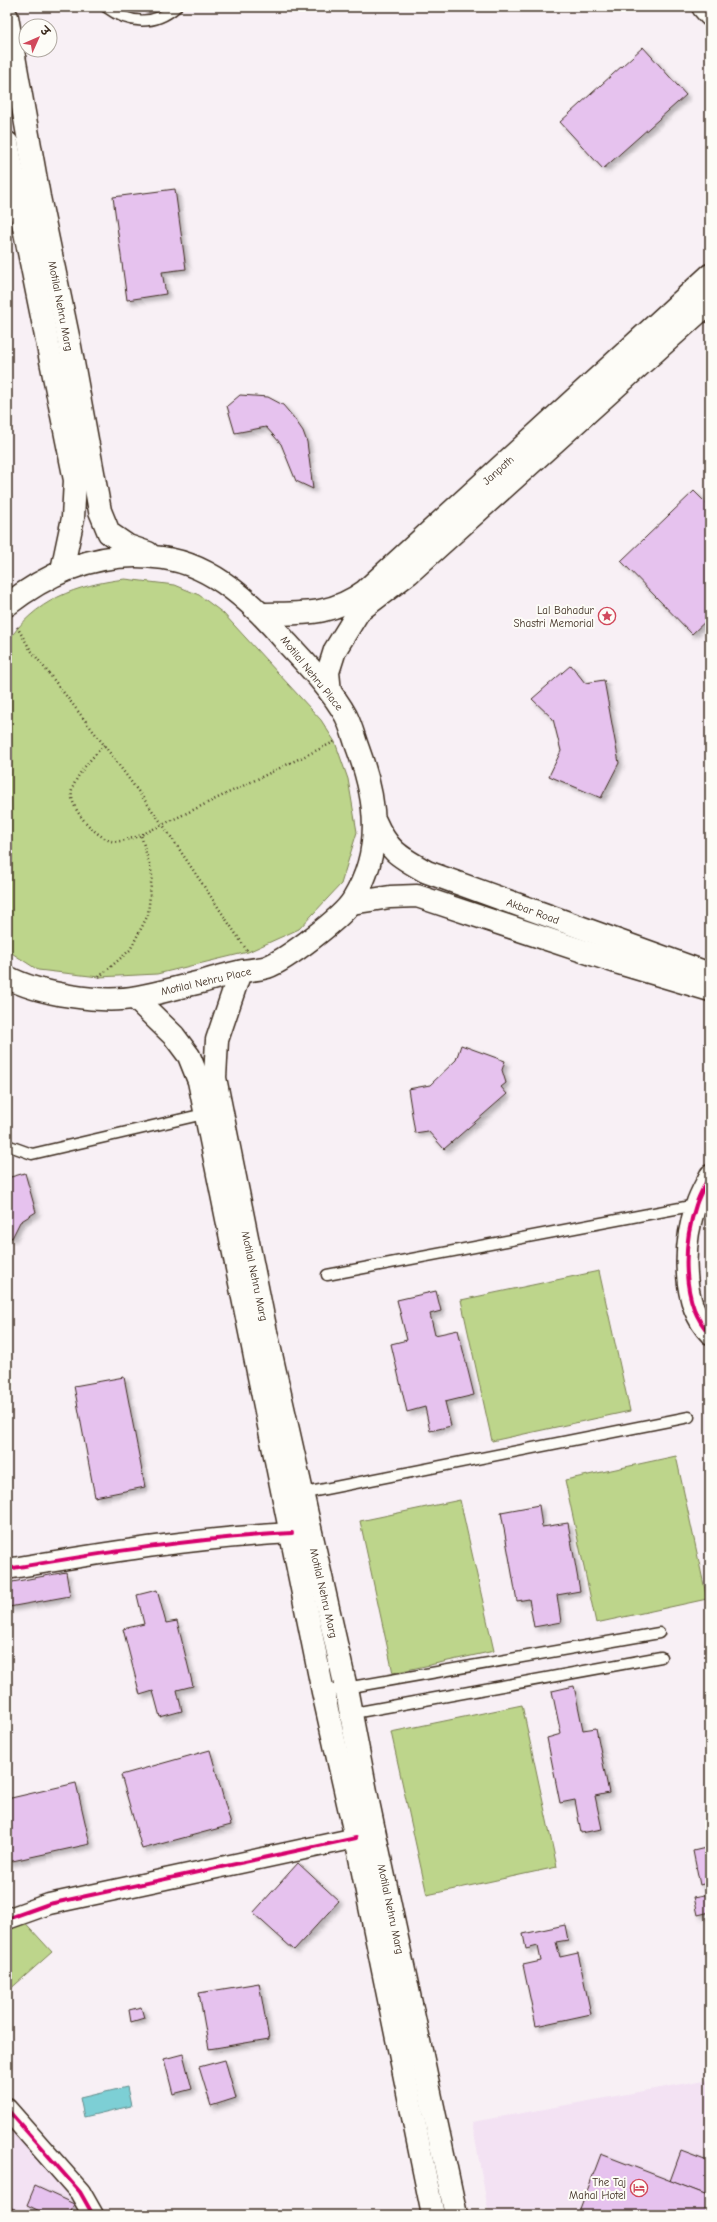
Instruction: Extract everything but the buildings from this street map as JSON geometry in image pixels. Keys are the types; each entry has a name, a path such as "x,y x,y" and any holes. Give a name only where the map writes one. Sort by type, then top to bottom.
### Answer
{"main road":[{"path":"703,7 710,15"},
{"name":"Motilal Nehru Marg","path":"7,16 39,197 69,341 100,511 109,533 128,546 165,558"},
{"name":"Motilal Nehru Marg","path":"7,143 75,480 73,518 62,570"},
{"name":"Janpath","path":"262,614 316,613 351,601 365,591 710,275"},
{"name":"Janpath","path":"330,692 328,672 335,650 360,611 409,573 710,302"},
{"name":"Motilal Nehru Place","path":"7,605 31,586 62,570 95,560 123,557 165,558 214,576 236,591 262,614 330,692 347,717 366,769 376,821 371,863 352,903 305,943 268,967 244,962 135,998 99,998 48,992 20,984 7,977"},
{"name":"Akbar Road","path":"376,821 384,841 400,857 427,872 710,974"},
{"name":"Akbar Road","path":"352,903 390,896 418,896 619,963 710,990"},
{"name":"Motilal Nehru Marg","path":"244,962 217,1040 215,1078 292,1495 292,1533 323,1692 340,1716 368,1802 433,2161 433,2215"},
{"name":"Motilal Nehru Marg","path":"135,998 174,1036 189,1056 199,1081 204,1114 292,1495 346,1688 340,1716 356,1838 433,2161 456,2215"}],"street":[{"path":"710,1175 696,1205 685,1262 689,1290 696,1313 710,1334"},
{"path":"7,1569 157,1544 237,1536 292,1533"},
{"path":"7,1919 49,1904 356,1838"},
{"path":"7,2109 80,2192 93,2215"}],"lane":[{"path":"106,7 114,13 133,21 147,22 162,17 176,7"},
{"path":"7,1145 32,1154 204,1114"},
{"path":"327,1275 696,1205"},
{"path":"292,1495 689,1417"},
{"path":"323,1692 659,1633"},
{"path":"340,1716 661,1657"}],"path":[{"path":"17,627 30,649 163,825 244,962"},
{"path":"104,745 86,764 72,790 73,803 94,832 112,841 141,835 335,742 353,735"},
{"path":"99,977 130,950 148,915 152,874 141,835"}],"shaded area":[{"path":"710,2079 710,2215 489,2215 472,2122"},
{"path":"7,2121 88,2215 7,2215"}],"green space":[{"path":"125,579 175,585 199,595 223,613 321,720 335,742 348,779 357,832 341,884 299,929 248,952 157,974 99,977 38,970 7,950 7,643 18,628 43,605 58,597 90,585"},
{"path":"599,1271 630,1411 492,1441 461,1300"},
{"path":"676,1456 707,1599 596,1623 565,1480"},
{"path":"460,1500 494,1651 393,1673 360,1521"},
{"path":"522,1705 557,1867 427,1895 391,1732"},
{"path":"20,1917 52,1952 7,1992 7,1929"}],"water":[{"path":"127,2087 131,2106 84,2117 80,2098"}],"cycle path":[{"path":"710,1175 696,1205 688,1237 687,1255 689,1290 693,1307 700,1321 710,1334"},
{"path":"7,1569 184,1542 292,1533"},
{"path":"7,1919 49,1904 356,1838"},
{"path":"7,2109 80,2192 93,2215"}],"place":[{"name":"Lal Bahadur Shastri Memorial","path":"607,616"},
{"name":"The Taj Mahal Hotel","path":"639,2188"}]}
